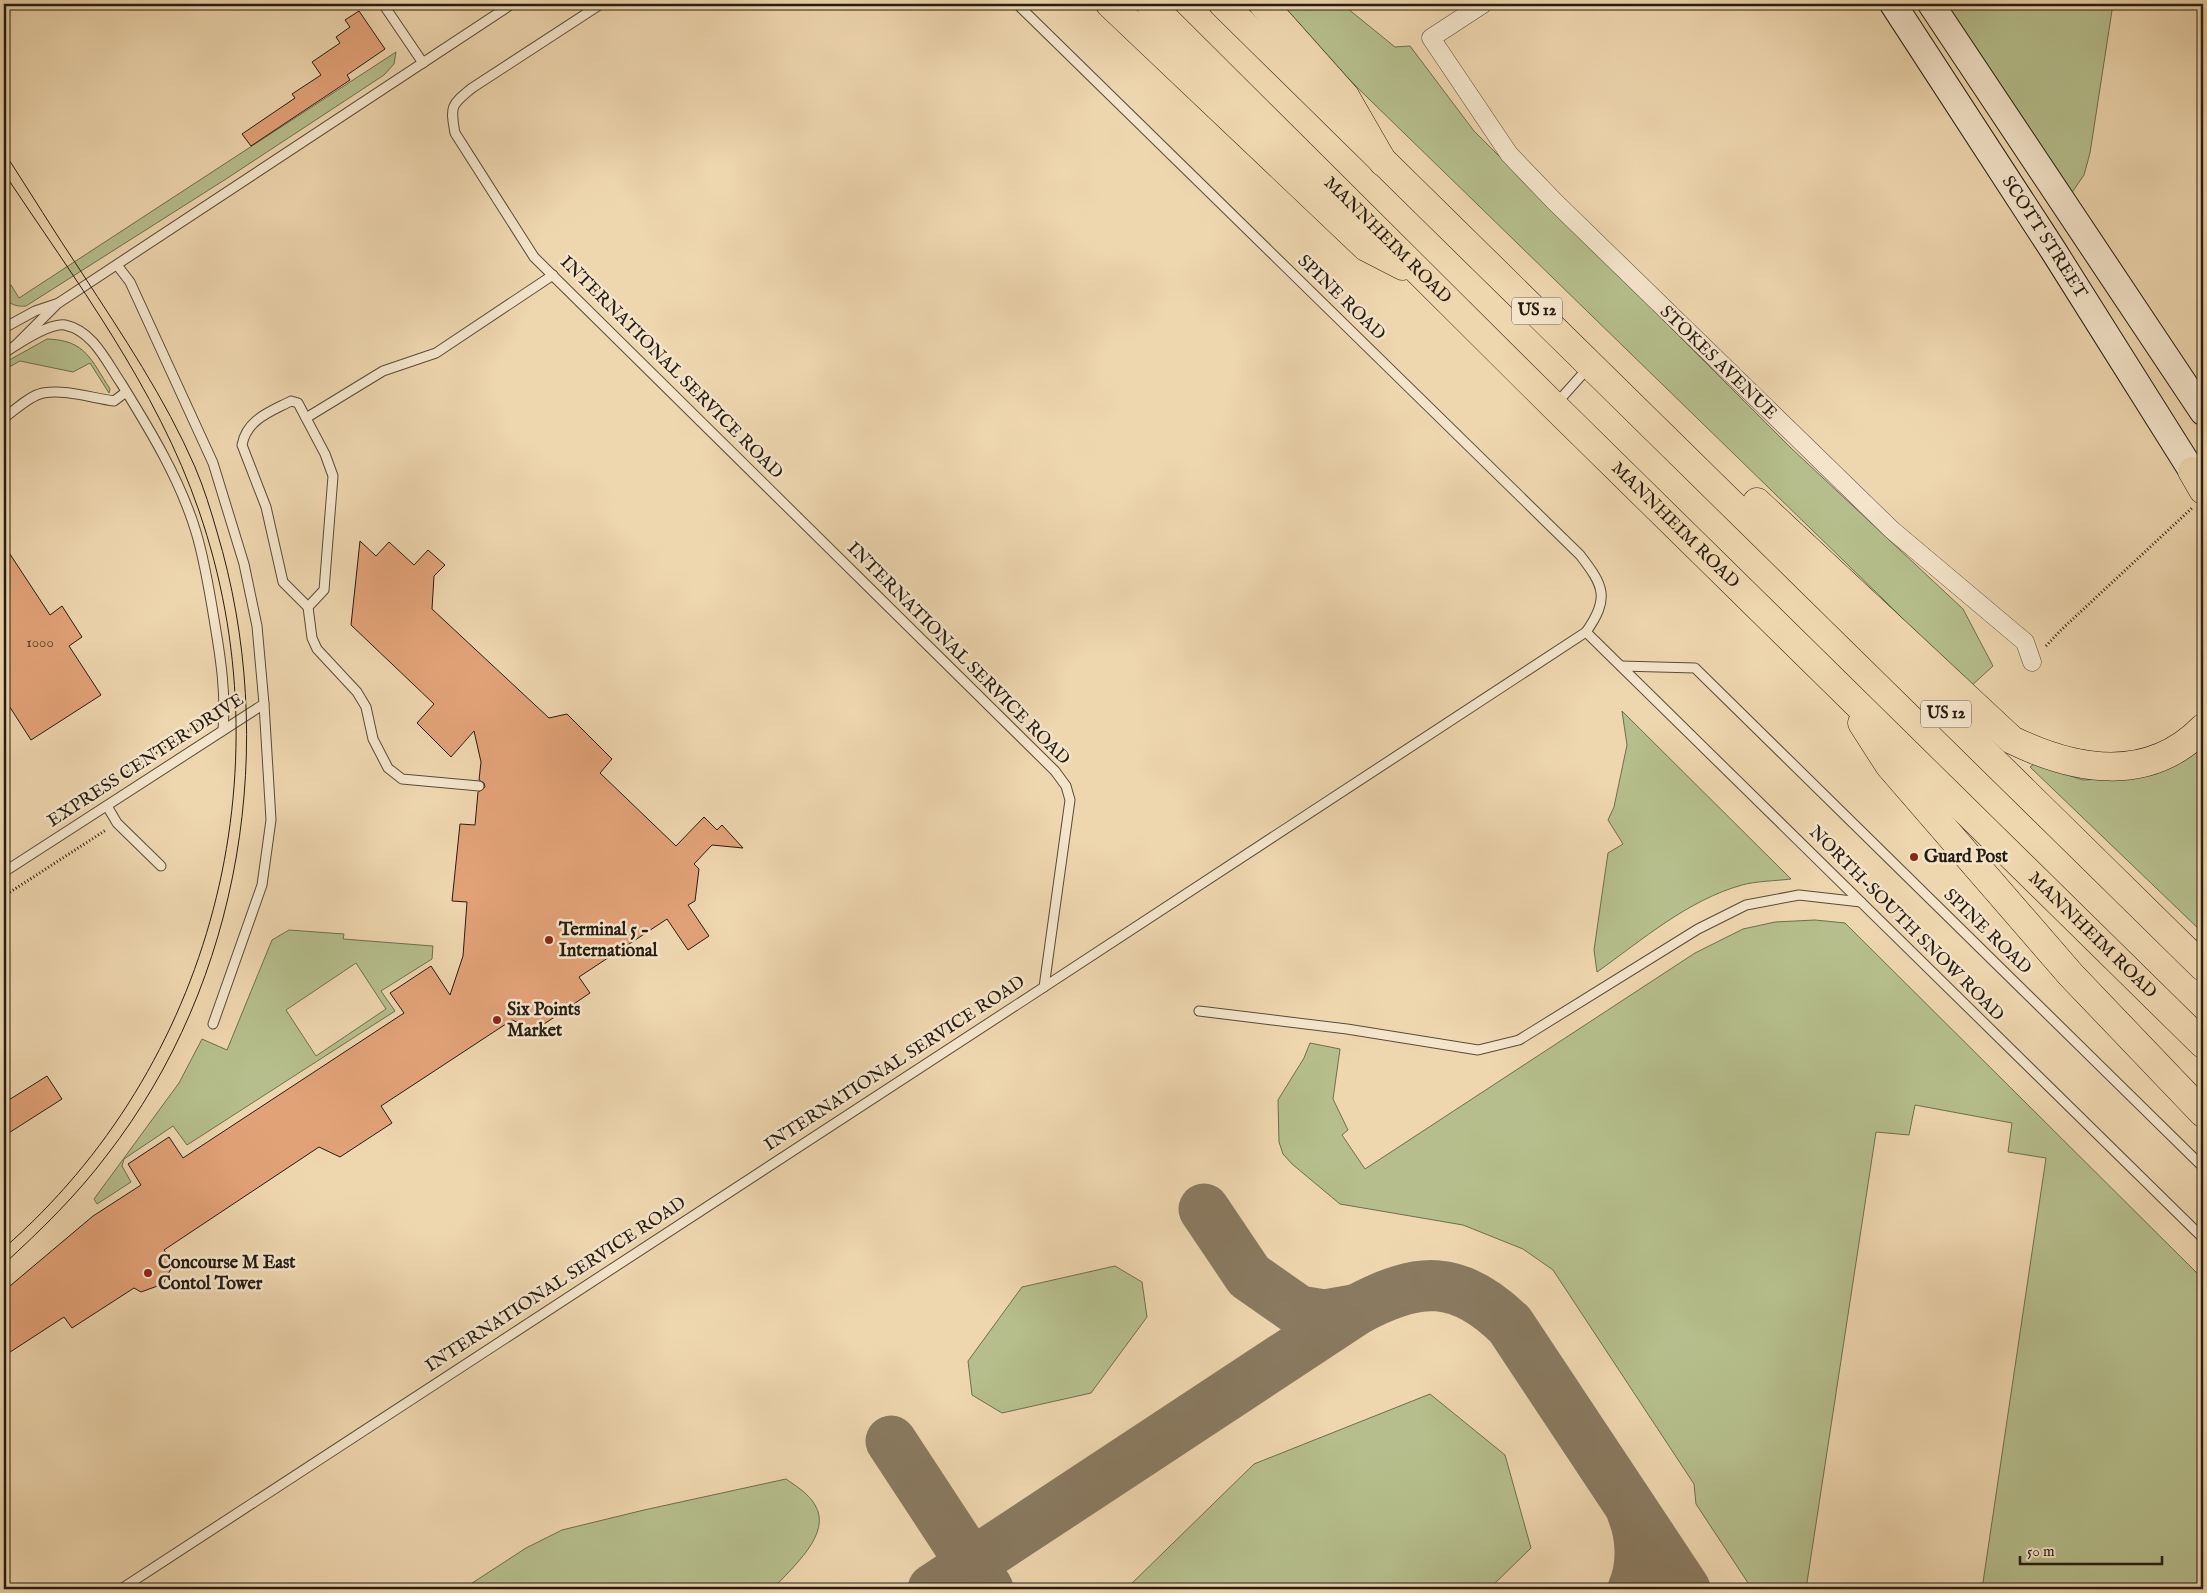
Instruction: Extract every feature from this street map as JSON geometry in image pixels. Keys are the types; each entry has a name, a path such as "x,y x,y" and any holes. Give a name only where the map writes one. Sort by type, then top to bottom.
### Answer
{"main road":[{"path":"1110,4 1366,246 1428,279"},
{"name":"MANNHEIM ROAD","path":"1150,4 1554,406 1829,674 2203,1044"},
{"name":"US 12","path":"1223,4 1592,364 2203,967"},
{"path":"1263,4 1345,96 1383,162"},
{"path":"1689,461 1750,495 2012,740 2038,753 2073,763 2103,767 2137,765 2158,759 2180,749 2203,728"},
{"path":"1829,674 1889,765 2071,975 2203,1113"}],"street":[{"name":"STOKES AVENUE","path":"1483,4 1431,38 1509,154 1555,202 1885,524 2025,642 2032,662"},
{"name":"SCOTT STREET","path":"1893,4 2047,242 2197,483"},
{"name":"SCOTT STREET","path":"1931,4 2203,412"}],"lane":[{"path":"383,4 422,63"},
{"path":"16,345 57,304 512,4"},
{"name":"INTERNATIONAL SERVICE ROAD","path":"121,1589 1044,987 1070,800 1066,786 1055,771 534,257 478,173 455,133 451,113 456,101 472,88 601,4"},
{"name":"SPINE ROAD","path":"1017,4 1580,555 1597,578 1601,596 1599,613 1586,632"},
{"name":"EXPRESS CENTER DRIVE","path":"4,872 264,704 256,626 244,564 213,463 130,282 117,264"},
{"path":"306,418 383,371 436,353 553,275"},
{"path":"6,327 35,311 57,304"},
{"path":"4,353 48,328 63,324 82,332 96,344 126,392 175,478 196,531 209,589 218,644 225,708 223,730"},
{"path":"1554,406 1592,364"},
{"path":"4,418 31,399 43,394 57,393 114,401 126,392"},
{"path":"308,607 324,590 333,476 325,454 298,403 291,401 254,420 244,434 242,445 266,507 283,582 308,607 312,638 316,649 357,692 366,707 373,739 388,768 402,779 479,786"},
{"path":"1044,987 1586,632"},
{"name":"NORTH-SOUTH SNOW ROAD","path":"1586,632 2203,1238"},
{"name":"SPINE ROAD","path":"1621,666 1695,668 2203,1167"},
{"path":"213,1024 262,885 271,820 264,704"},
{"path":"107,806 117,823 162,866"},
{"path":"1199,1011 1347,1029 1478,1050 1519,1040 1698,929 1746,905 1799,895 1861,902"}],"path":[{"path":"2032,662 2197,483"},
{"path":"107,806 98,792 191,727 225,708"},
{"path":"4,896 117,823"}],"green space":[{"path":"1280,4 1342,4 1395,47 1410,46 1474,131 1791,448 1963,609 1993,666 1970,687 1883,599 1332,63"},
{"path":"1947,4 1973,6 2113,4 2090,153 2084,175 2071,194"},
{"path":"396,52 394,64 384,75 226,179 26,306 14,305 6,298 4,289 11,285 19,298"},
{"path":"47,339 71,343 86,354 110,389 109,393 90,363 73,372 20,361 4,370 4,363"},
{"path":"1622,711 1791,879 1742,885 1703,900 1648,934 1597,972 1594,950 1608,853 1623,844 1608,820 1614,807 1627,745"},
{"path":"2203,740 2203,933 2030,767 2034,764 2083,780 2129,778"},
{"path":"1815,920 1845,923 2203,1279 2203,1589 1982,1589 2046,1158 2008,1152 2012,1123 1915,1105 1909,1135 1876,1132 1806,1589 1752,1589 1696,1504 1694,1484 1553,1270 1523,1249 1463,1225 1340,1204 1292,1164 1283,1154 1279,1142 1278,1100 1304,1058 1310,1043 1340,1049 1333,1099 1348,1130 1342,1135 1365,1169 1695,953 1743,929 1775,922"},
{"path":"289,930 344,934 343,939 433,946 432,959 381,991 395,1011 187,1145 173,1126 124,1159 122,1166 131,1182 97,1204 94,1199 179,1083 202,1039 227,1050 272,940","holes":["356,963 386,1009 316,1056 286,1010"]},
{"path":"1115,1266 1142,1282 1147,1317 1091,1393 1002,1413 972,1395 968,1361 1022,1287"},
{"path":"1430,1394 1505,1455 1531,1548 1489,1589 1126,1589 1254,1464"},
{"path":"786,1479 802,1490 815,1505 819,1516 819,1527 814,1539 799,1561 773,1589 463,1589 526,1548 562,1530"}],"building":[{"path":"359,11 385,49 347,75 350,80 251,146 242,134 295,98 292,94 321,75 312,62 340,43 336,37 350,27 345,20"},
{"name":"Terminal 5 - International","path":"360,541 376,556 389,542 414,565 428,550 445,565 434,576 432,609 549,718 567,714 612,759 600,773 676,846 704,817 717,830 722,825 743,848 712,845 694,864 699,869 695,901 688,905 709,936 688,950 667,919 579,977 590,993 535,1030 512,1020 381,1106 392,1123 340,1157 319,1147 164,1250 174,1263 163,1284 141,1292 134,1288 72,1328 64,1317 4,1356 4,1291 93,1216 141,1185 128,1164 169,1137 183,1158 404,1013 390,993 431,966 450,995 463,956 467,902 452,901 460,824 475,825 478,792 485,787 484,783 479,780 481,762 474,731 451,757 417,723 434,704 351,625"},
{"path":"4,545 50,615 62,606 82,637 69,646 101,695 31,740 4,698"},
{"path":"47,1076 62,1099 4,1136 4,1103"}],"taxiway":[{"path":"1204,1209 1249,1276 1299,1311 1324,1315 1358,1309"},
{"path":"933,1589 1358,1309 1380,1298 1419,1286 1438,1286 1456,1289 1473,1297 1510,1325 1685,1589"},
{"path":"891,1441 988,1589"},
{"path":"1632,1512 1638,1531 1640,1551 1640,1561 1633,1589"}],"tram line":[{"path":"4,152 143,368 183,441 207,499 217,532 236,612 245,693 245,776 236,857 218,937 190,1014 153,1087 107,1155 58,1212 4,1264"},
{"path":"4,173 86,295 138,378 161,421 181,466 199,511 225,610 236,711 232,811 213,910 181,1004 135,1093 76,1175 4,1248"}],"place":[{"name":"Guard Post","path":"1914,857"},
{"name":"Terminal 5 - International","path":"549,940"},
{"name":"Six Points Market","path":"497,1020"},
{"name":"Concourse M East Contol Tower","path":"148,1273"}]}
